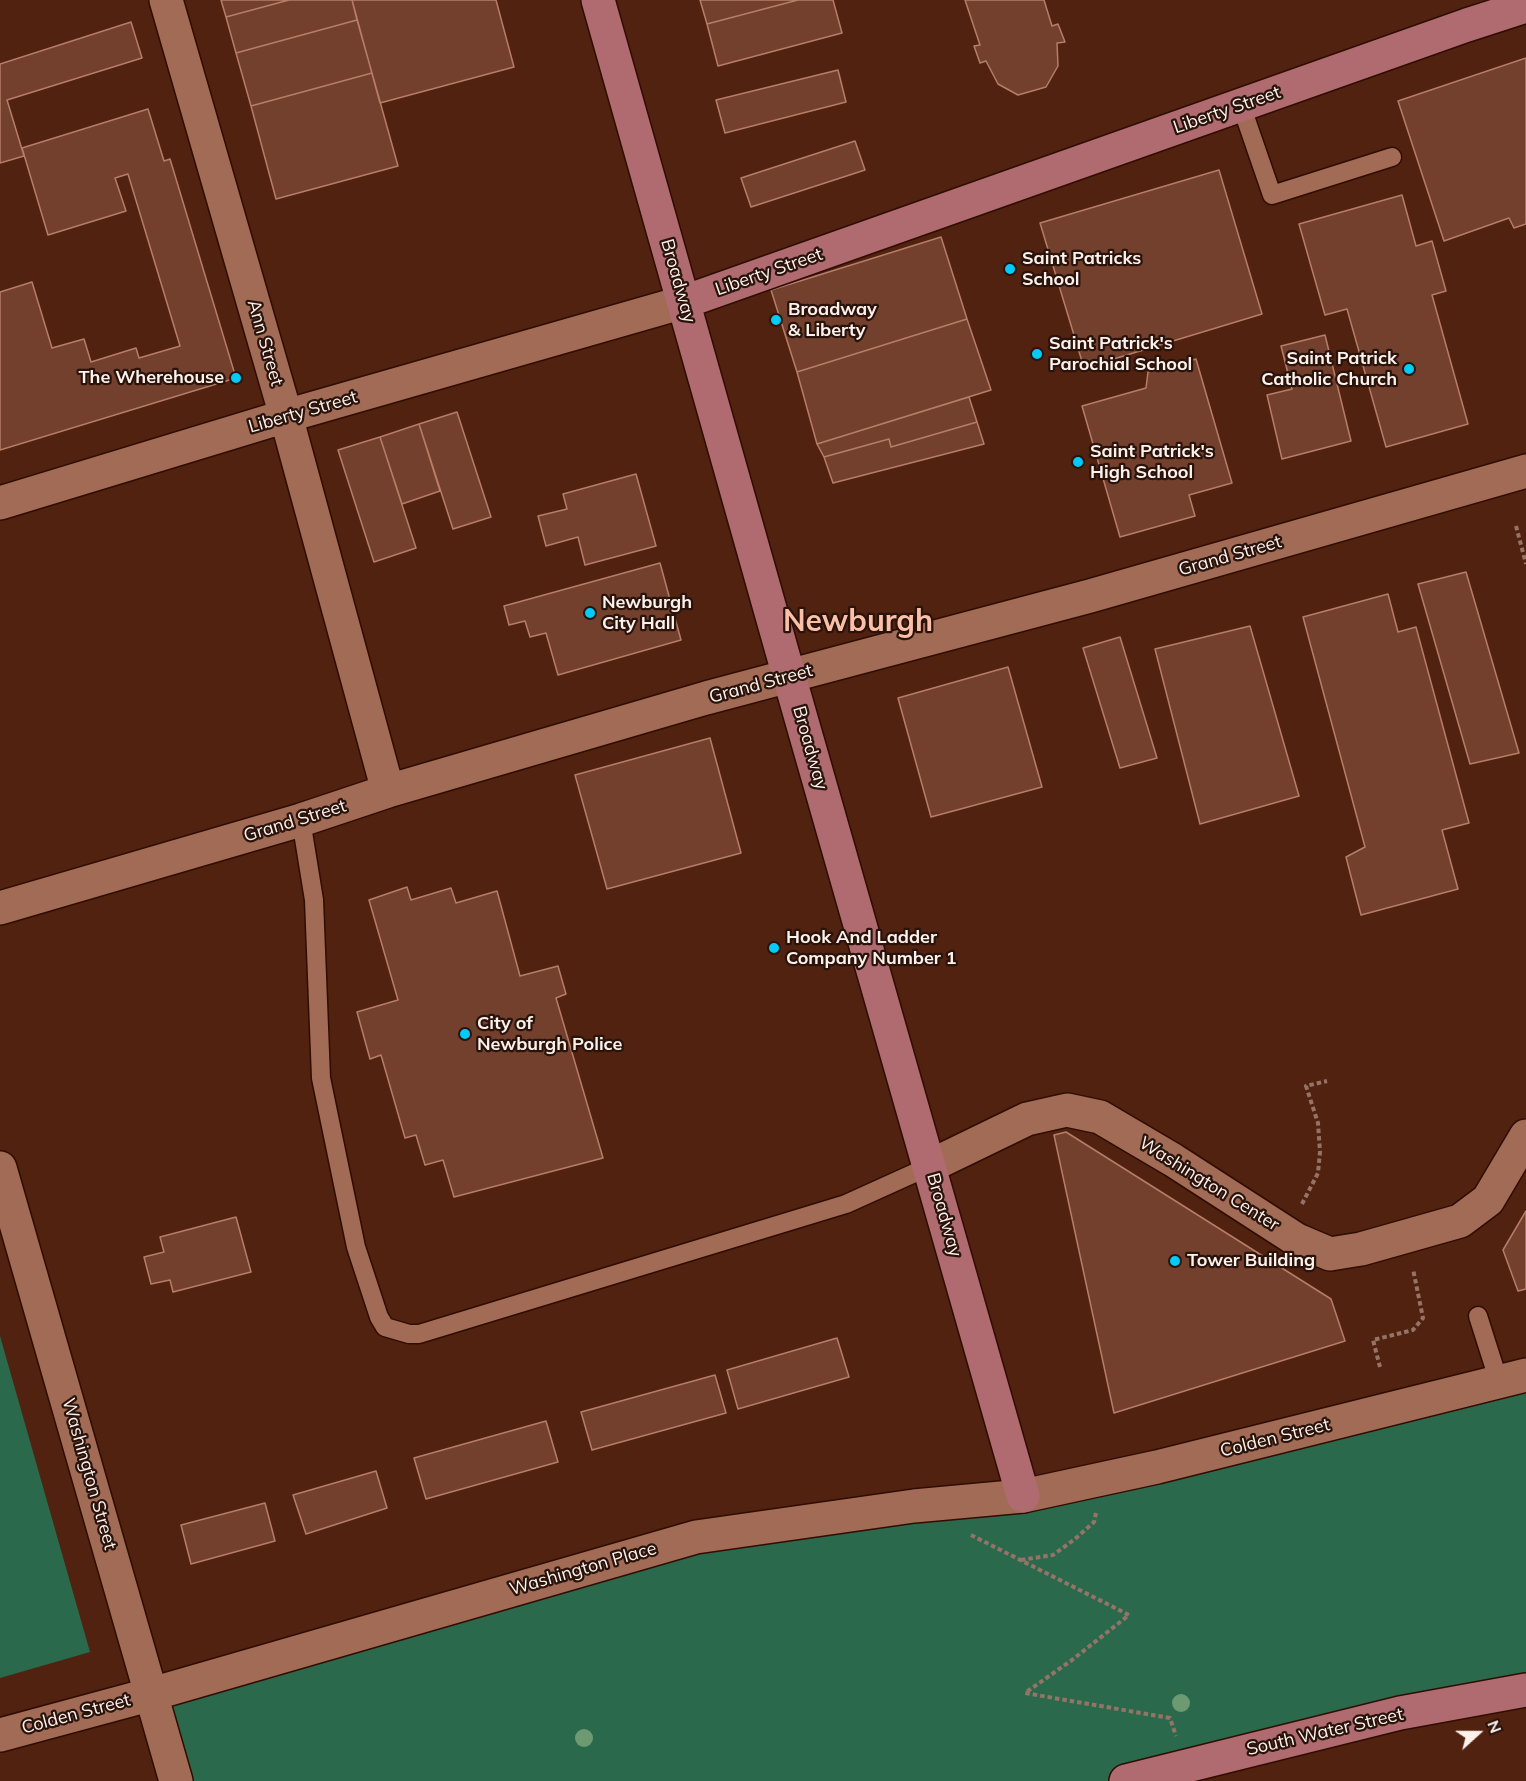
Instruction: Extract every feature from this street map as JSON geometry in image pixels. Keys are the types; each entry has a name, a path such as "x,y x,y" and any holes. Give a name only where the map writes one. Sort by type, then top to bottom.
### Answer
{"street":[{"name":"Ann Street","path":"166,0 286,416 388,792"},
{"name":"Broadway","path":"598,0 1023,1496"},
{"name":"Liberty Street","path":"0,503 286,416 684,302 1526,6"},
{"name":"Grand Street","path":"0,909 388,792 789,676 1090,596 1526,471"},
{"name":"Washington Center","path":"930,1166 1027,1119 1067,1110 1100,1117 1173,1160 1287,1233 1330,1254 1360,1249 1460,1221 1488,1200 1526,1136"},
{"name":"Washington Street","path":"0,1168 176,1781"},
{"name":"Сolden Street","path":"1023,1496 1104,1479 1512,1379"},
{"name":"Washington Place","path":"152,1694 696,1537 914,1506 1023,1496"},
{"name":"South Water Street","path":"1126,1781 1400,1713 1526,1689"},
{"name":"Colden Street","path":"0,1735 152,1694"}],"lane":[{"path":"1241,105 1272,195 1392,157"},
{"path":"301,820 314,900 321,1078 356,1247 379,1317 385,1327 409,1334 419,1334 846,1204 930,1166"},
{"path":"1478,1316 1512,1379"}],"path":[{"path":"1516,526 1526,564"},
{"path":"1287,1233 1318,1173 1320,1152 1318,1123 1306,1086 1327,1081"},
{"path":"1380,1368 1373,1340 1413,1330 1423,1318 1406,1236"},
{"path":"1020,1560 1053,1555 1076,1539 1094,1522 1104,1479"},
{"path":"967,1533 1129,1615 1072,1660 1025,1693 1170,1718 1187,1766"}],"green space":[{"path":"0,1336 90,1652 0,1678"},
{"path":"1526,1375 1526,1695 1135,1781 176,1781 152,1694 696,1537 1023,1496"}],"building":[{"path":"221,0 289,0 226,17"},
{"path":"289,0 352,0 357,20 236,53 226,17"},
{"path":"352,0 496,0 514,67 380,103"},
{"path":"700,0 798,0 707,24"},
{"path":"798,0 833,0 842,33 718,66 707,24"},
{"path":"965,0 1044,0 1052,26 1058,24 1065,42 1057,43 1058,66 1046,87 1018,95 998,84 986,61 980,63 974,46 980,45"},
{"path":"357,20 372,73 251,106 236,53"},
{"path":"131,22 142,58 7,100 24,156 0,163 0,64"},
{"path":"1526,58 1526,224 1514,228 1509,218 1444,241 1398,101"},
{"path":"838,70 846,102 725,133 716,100"},
{"path":"372,73 398,166 276,199 251,106"},
{"path":"148,109 164,161 170,159 236,378 0,450 0,292 32,282 52,348 84,339 91,362 136,348 139,358 180,346 128,174 115,178 126,211 48,235 22,148"},
{"path":"855,141 865,170 751,207 741,178"},
{"path":"1219,170 1262,314 1084,368 1040,223"},
{"name":"Saint Patrick Catholic Church","path":"1402,195 1416,246 1432,241 1446,291 1432,295 1468,424 1386,447 1347,309 1325,315 1299,224"},
{"path":"941,237 967,319 797,372 771,290"},
{"path":"967,319 991,390 817,444 797,372"},
{"path":"1325,335 1351,441 1282,459 1267,395 1292,389 1281,346"},
{"path":"1196,359 1232,483 1189,495 1195,516 1120,537 1082,406 1146,388 1148,372"},
{"path":"969,397 977,422 891,447 889,439 824,457 817,444"},
{"path":"457,412 491,517 453,529 419,424"},
{"path":"977,422 984,444 833,483 824,457 889,439 891,447"},
{"path":"419,424 440,491 402,504 380,437"},
{"path":"380,437 416,548 374,562 338,450"},
{"path":"636,474 656,546 585,565 578,537 546,546 538,516 567,509 563,494"},
{"name":"Newburgh City Hall","path":"660,563 681,640 558,675 546,633 530,637 525,621 509,625 504,606"},
{"path":"1466,572 1519,753 1470,764 1418,584"},
{"path":"1388,594 1398,632 1416,627 1469,823 1442,830 1458,889 1361,915 1346,857 1365,847 1303,617"},
{"path":"1250,626 1299,796 1200,824 1155,649"},
{"path":"1120,637 1157,758 1120,768 1083,648"},
{"path":"1008,667 1042,787 931,817 898,698"},
{"path":"710,738 741,853 607,889 575,775"},
{"name":"City of Newburgh Police","path":"407,887 411,900 451,888 456,903 497,891 520,976 558,966 566,994 556,998 603,1158 454,1197 443,1160 425,1165 416,1135 405,1138 381,1055 370,1059 357,1012 398,1000 369,900"},
{"name":"Tower Building","path":"1066,1132 1331,1299 1345,1341 1114,1413 1054,1135"},
{"path":"1526,1211 1526,1289 1518,1291 1503,1250"},
{"path":"236,1217 251,1272 173,1292 170,1280 151,1284 144,1257 164,1252 160,1237"},
{"path":"837,1338 849,1377 738,1409 727,1370"},
{"path":"715,1375 726,1413 592,1450 581,1412"},
{"path":"546,1421 558,1462 426,1499 414,1458"},
{"path":"376,1471 387,1508 306,1534 293,1495"},
{"path":"265,1503 275,1541 191,1564 181,1525"}],"place":[{"name":"Saint Patricks School","path":"1010,269"},
{"name":"Broadway & Liberty","path":"776,320"},
{"name":"Saint Patrick's Parochial School","path":"1037,354"},
{"name":"Saint Patrick Catholic Church","path":"1409,369"},
{"name":"The Wherehouse","path":"236,378"},
{"name":"Saint Patrick's High School","path":"1078,462"},
{"name":"Newburgh City Hall","path":"590,613"},
{"name":"Hook And Ladder Company Number 1","path":"774,948"},
{"name":"City of Newburgh Police","path":"465,1034"},
{"name":"Tower Building","path":"1175,1261"}],"district":[{"name":"Newburgh","path":"858,622"}]}
